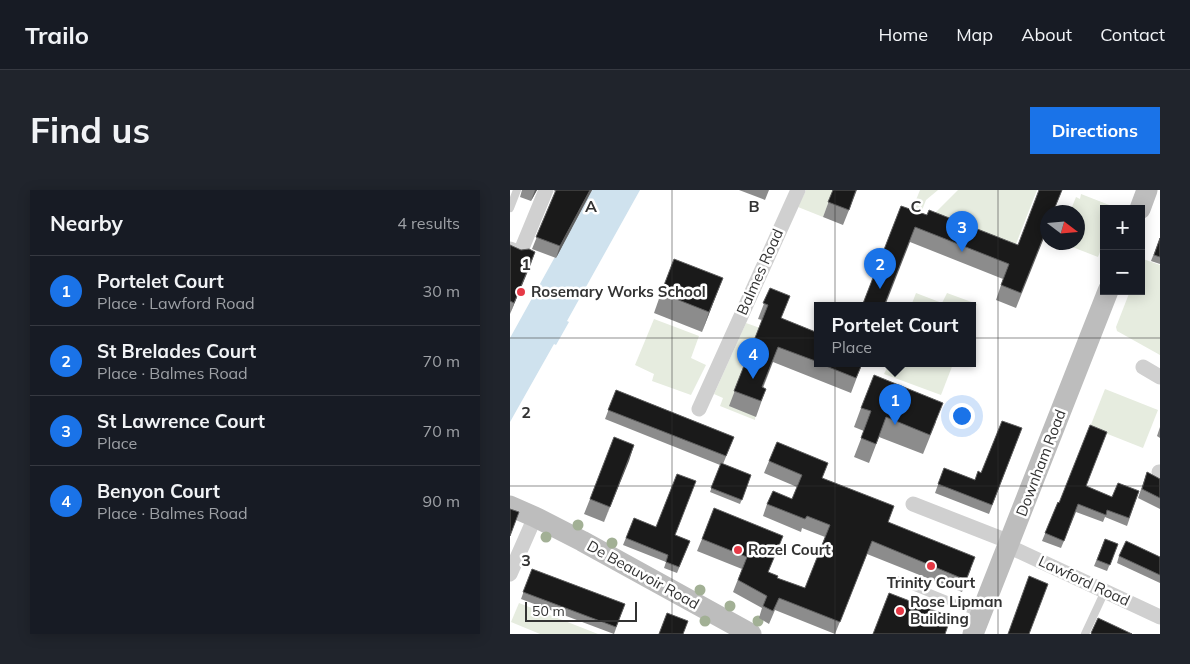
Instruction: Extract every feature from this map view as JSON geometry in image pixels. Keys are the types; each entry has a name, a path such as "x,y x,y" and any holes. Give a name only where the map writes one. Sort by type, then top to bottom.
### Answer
{"street":[{"path":"510,249 520,253 546,190"},
{"name":"Balmes Road","path":"699,408 798,190"},
{"path":"1141,205 1147,190"},
{"name":"Downham Road","path":"973,634 1106,295"},
{"path":"1142,367 1160,377"},
{"name":"Lawford Road","path":"912,504 1009,544 1160,616"},
{"name":"De Beauvoir Road","path":"510,506 535,516 582,540 751,634"},
{"path":"510,574 535,516"}],"lane":[{"path":"510,208 517,190"},
{"path":"895,579 981,614"},
{"path":"1085,634 1105,591"}],"shaded area":[{"path":"806,190 833,190 823,217 798,207"},
{"path":"920,190 938,190 926,200 917,223 908,220"},
{"path":"958,190 1037,190 1011,257 925,223"},
{"path":"1081,194 1109,205 1100,205 1100,252 1098,257 1080,250 1085,250 1085,205 1073,205 1076,197 1080,199"},
{"path":"1145,260 1160,265 1160,355 1117,331 1116,327 1128,295 1145,295"},
{"path":"916,293 939,302 913,302"},
{"path":"947,293 972,302 942,302"},
{"path":"654,319 699,336 691,358 706,365 691,395 652,381 654,374 635,365"},
{"path":"746,323 760,328 755,420 720,406 723,398 714,394"},
{"path":"888,367 952,367 941,395 884,374"},
{"path":"1105,389 1158,410 1143,448 1090,427"},
{"path":"519,603 598,634 540,634 511,622"}],"water":[{"path":"592,190 640,190 567,321 569,322 556,345 554,344 510,422 510,338"}],"building":[{"path":"556,190 590,190 560,246 536,237"},
{"path":"833,190 856,190 849,210 828,202"},
{"path":"1039,190 1062,190 1056,205 1040,205 1040,246 1021,293 1001,285 1009,264 915,227 886,302 864,302 901,206 927,215 929,210 1018,245"},
{"path":"1160,238 1160,257 1154,255"},
{"path":"510,245 521,250 529,249 535,252 514,303 510,301"},
{"path":"674,259 723,278 709,312 661,293"},
{"path":"770,288 790,296 781,318 814,331 814,360 778,347 762,387 766,389 761,401 734,391 768,305 763,303"},
{"path":"828,367 861,367 856,378"},
{"path":"874,375 943,403 930,435 886,417 876,444 861,438 871,411 861,408"},
{"path":"616,390 734,437 726,456 608,410"},
{"path":"1002,421 1022,428 992,505 938,484 944,468 975,480 978,471 981,473"},
{"path":"1090,425 1107,432 1086,486 1112,497 1118,483 1139,491 1129,518 1107,510 1106,515 1078,504 1064,541 1045,533"},
{"path":"614,437 634,445 610,507 590,499"},
{"path":"777,442 828,463 822,478 894,506 888,522 975,557 966,580 872,541 840,622 779,598 773,611 763,606 767,596 738,580 747,557 702,539 714,508 783,536 768,572 778,576 777,578 805,588 830,525 807,516 805,519 767,504 773,491 792,499 802,475 769,461"},
{"path":"721,463 751,475 742,500 711,488"},
{"path":"1147,472 1160,479 1160,498 1142,489"},
{"path":"677,474 696,481 675,535 690,541 679,567 666,562 668,555 626,538 634,518 656,527"},
{"path":"510,509 519,512 510,536"},
{"path":"1105,539 1118,544 1110,565 1097,560"},
{"path":"1126,541 1160,557 1160,575 1119,556"},
{"path":"532,569 625,604 616,627 523,592"},
{"path":"1029,576 1048,584 1029,634 1008,634"},
{"name":"Rose Lipman Building","path":"889,593 951,617 945,634 873,634"},
{"path":"667,613 688,621 683,634 659,634"},
{"path":"1098,618 1132,634 1092,634"}],"place":[{"name":"St Lawrence Court","path":"962,252"},
{"name":"St Brelades Court","path":"880,289"},
{"name":"Rosemary Works School","path":"521,292"},
{"name":"Benyon Court","path":"753,379"},
{"name":"Portelet Court","path":"895,425"},
{"name":"Rozel Court","path":"738,550"},
{"name":"Trinity Court","path":"931,566"},
{"name":"Rose Lipman Building","path":"900,611"}]}
